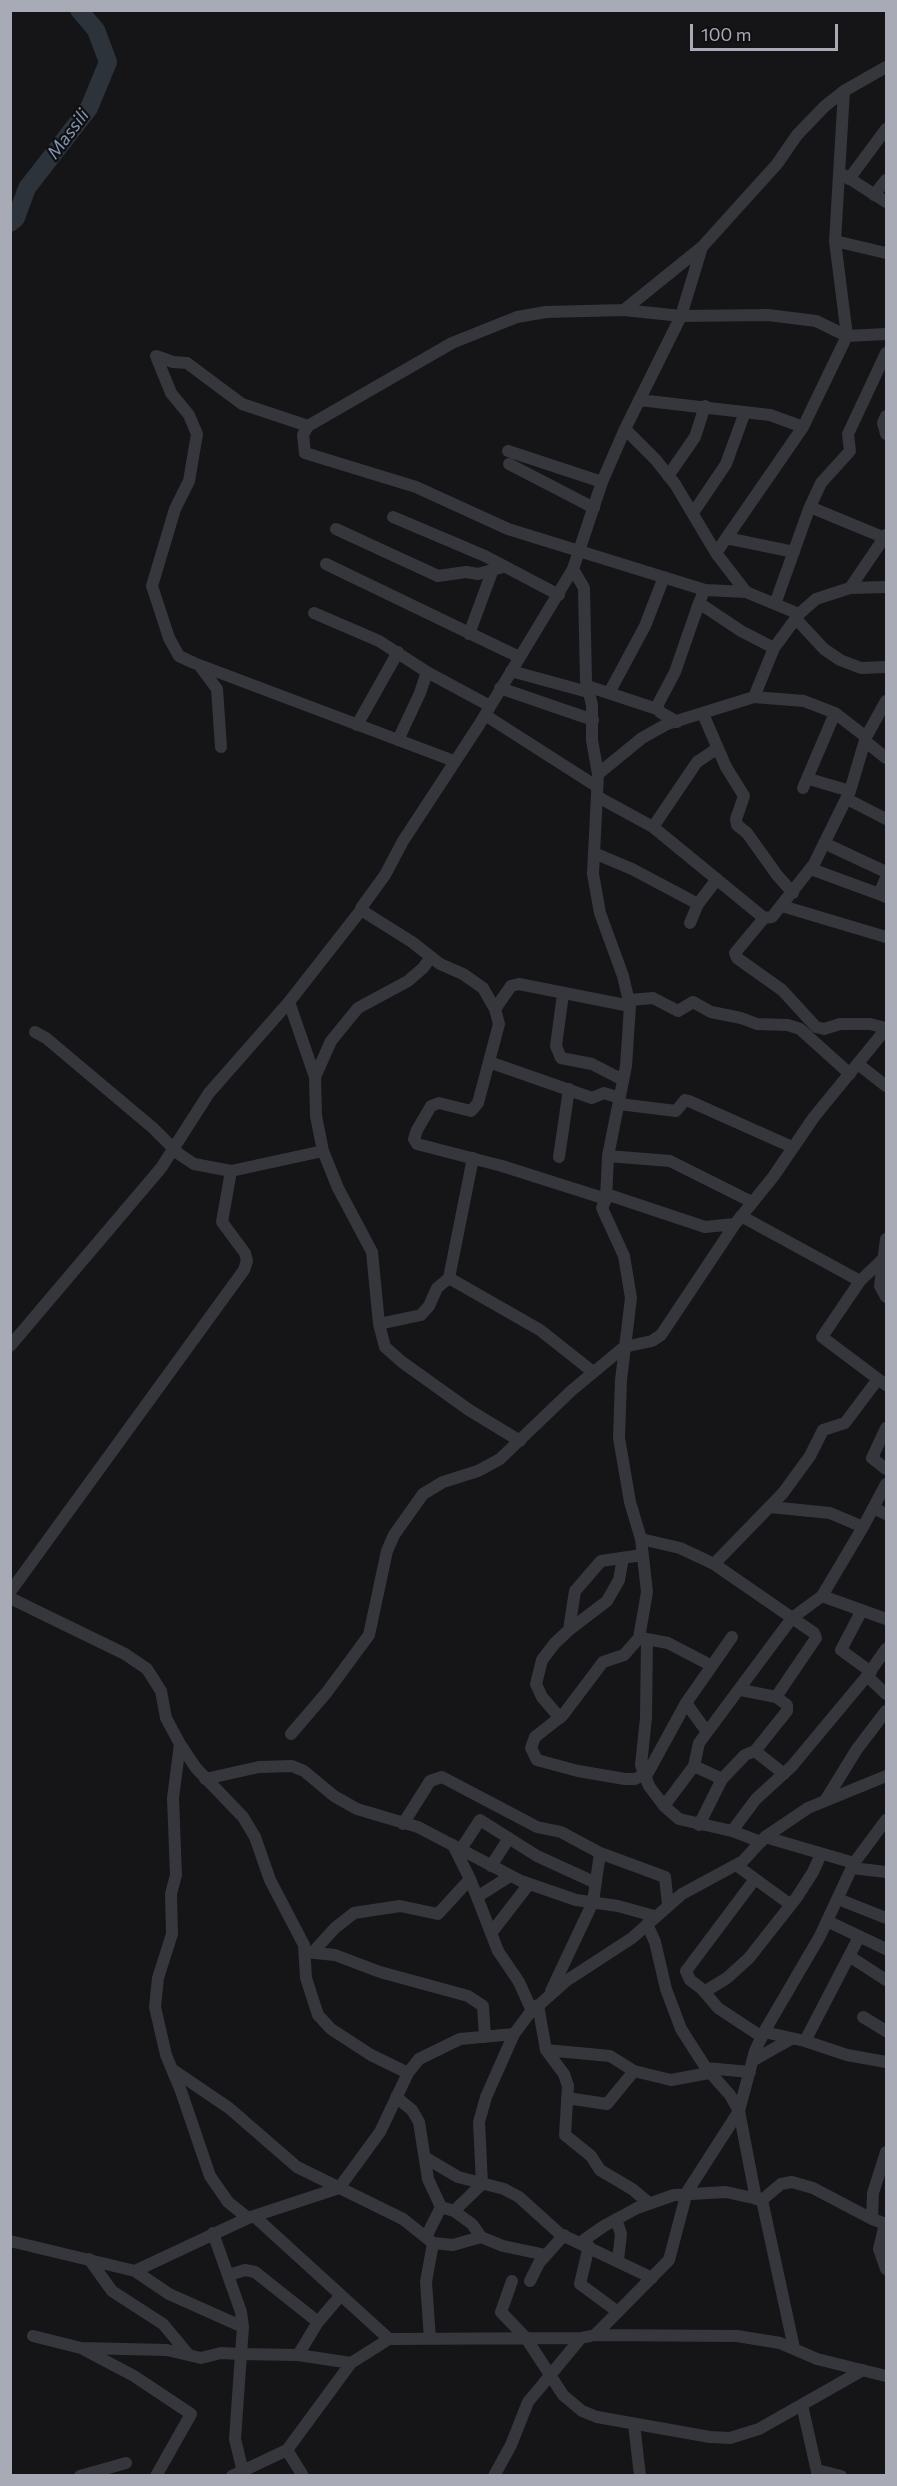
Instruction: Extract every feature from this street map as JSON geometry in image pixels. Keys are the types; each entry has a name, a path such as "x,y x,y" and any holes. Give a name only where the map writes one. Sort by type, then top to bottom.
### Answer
{"street":[{"path":"624,310 702,247 777,164 797,135 825,106 844,91 886,67"},
{"path":"717,553 802,427 847,336 835,241 844,91"},
{"path":"849,178 886,129"},
{"path":"838,171 886,202"},
{"path":"874,195 886,180"},
{"path":"835,241 886,253"},
{"path":"10,1346 174,1149 209,1094 289,1002 361,910 487,710 573,569 602,482 624,429 681,316 702,247"},
{"path":"886,334 847,336 832,327 805,318 768,315 681,316 624,310 546,312 517,317 452,343 308,426 303,435 305,453 417,487 508,529 705,590 746,592 798,617 825,649 840,660 861,668 886,667"},
{"path":"774,604 821,483 850,451 848,434 886,353"},
{"path":"308,426 242,404 187,363 173,362 156,356 171,393 189,415 198,434 189,482 175,509 152,586 175,648 179,656 199,665 454,761"},
{"path":"639,400 770,415 802,427"},
{"path":"668,476 695,437 705,406"},
{"path":"693,513 726,464 745,412"},
{"path":"886,416 884,423 886,434"},
{"path":"624,429 668,476 717,553 746,592"},
{"path":"594,508 509,457 602,482"},
{"path":"810,507 886,536 850,588"},
{"path":"393,517 475,552 498,569 559,595"},
{"path":"336,529 438,576 466,572 478,574 498,569"},
{"path":"726,538 794,552"},
{"path":"326,564 519,657"},
{"path":"469,634 498,569"},
{"path":"573,569 584,588 587,689 593,720 591,740 597,786 593,874 600,914 630,1003 630,1035 620,1101 608,1156 606,1196 602,1208 624,1256 631,1298 624,1347 619,1438 630,1502 641,1539 647,1592 643,1638 646,1718 641,1756 644,1777 664,1806 679,1819 821,1854 853,1866 886,1872"},
{"path":"609,693 645,626 664,577"},
{"path":"754,697 774,648 798,617 816,599 850,588 886,587"},
{"path":"657,709 675,672 705,590"},
{"path":"699,603 741,631 774,648"},
{"path":"314,613 398,652 487,710 653,827 764,918"},
{"path":"357,724 398,652"},
{"path":"199,665 217,689 221,747"},
{"path":"511,671 609,693 657,709 677,722"},
{"path":"398,740 420,693 426,672"},
{"path":"500,688 593,720"},
{"path":"597,786 642,738 667,724 754,697 804,701 835,713 886,758"},
{"path":"291,1734 333,1685 369,1635 387,1551 409,1512 423,1494 443,1482 478,1471 500,1459 593,1372 624,1347 652,1341 662,1335 738,1220 773,1177 792,1147 886,1029 870,1024 840,1024 824,1029 816,1027 798,1011 782,990 737,958 735,953 764,918 772,916 782,906 811,869 848,795 865,739 886,701"},
{"path":"835,713 806,784 848,795 886,819"},
{"path":"703,714 726,767 744,796 736,819 737,825 747,833 793,893"},
{"path":"653,827 697,762 718,748"},
{"path":"824,843 886,872"},
{"path":"594,853 632,869 698,904"},
{"path":"811,869 883,896 886,878"},
{"path":"690,923 698,904 717,879"},
{"path":"782,906 886,938"},
{"path":"361,910 431,957 483,988 499,1023 486,1082 475,1108 471,1111 439,1103 431,1106 414,1139 417,1144 606,1196 705,1227 738,1220 860,1281"},
{"path":"315,1077 331,1041 348,1018 358,1008 408,981 423,968 431,957"},
{"path":"495,1010 514,985 630,1003 653,998 678,1011 693,1002 711,1012 757,1024 788,1025 800,1029 854,1069 886,1086"},
{"path":"563,994 556,1046 561,1058 592,1064 623,1080"},
{"path":"289,1002 315,1077 316,1116 323,1151 372,1252 375,1264 379,1324 385,1347 402,1362 469,1410 520,1441"},
{"path":"35,1032 83,1068 194,1164 231,1171 323,1151"},
{"path":"489,1062 592,1098 604,1094 620,1101 678,1111 685,1101 689,1101 792,1147"},
{"path":"559,1157 569,1089"},
{"path":"608,1156 670,1161 752,1202"},
{"path":"379,1324 421,1315 429,1306 436,1288 449,1278 473,1158"},
{"path":"10,1592 244,1270 247,1261 245,1253 222,1222 231,1171"},
{"path":"714,1564 770,1507 796,1475 823,1430 845,1423 882,1382 822,1336 885,1249"},
{"path":"885,1249 880,1286 886,1297"},
{"path":"449,1278 540,1330 593,1372"},
{"path":"886,1428 872,1458 886,1469"},
{"path":"664,1806 694,1766 698,1746 707,1732 741,1690 792,1618 822,1596 886,1484"},
{"path":"770,1507 836,1515 863,1527"},
{"path":"873,1508 886,1514"},
{"path":"641,1539 680,1548 714,1564 814,1633 816,1638 776,1697"},
{"path":"569,1630 575,1589 601,1561 642,1555"},
{"path":"560,1718 542,1697 536,1684 542,1660 569,1630 608,1601 619,1580 623,1558"},
{"path":"822,1596 886,1619"},
{"path":"10,1598 125,1654 147,1669 161,1691 162,1707 180,1744 205,1779 243,1817 252,1831 264,1856 270,1880 309,1952 307,1986 313,2003 325,2024 379,2060 408,2073"},
{"path":"862,1610 841,1650 869,1674 886,1694"},
{"path":"643,1638 624,1655 603,1662 584,1690 560,1718 532,1742 531,1748 537,1760 625,1779 644,1777 686,1702 732,1637"},
{"path":"643,1638 668,1643 712,1666"},
{"path":"732,1831 756,1799 784,1774 869,1674 886,1649"},
{"path":"699,1825 722,1779 734,1764 754,1751 787,1711 787,1706 776,1697 741,1690"},
{"path":"686,1702 707,1732"},
{"path":"825,1801 857,1749 886,1711"},
{"path":"180,1744 173,1798 176,1875 171,1894 172,1934 155,1990 155,2007 162,2042 210,2176 233,2207 251,2217 389,2339"},
{"path":"754,1751 784,1774"},
{"path":"205,1779 259,1767 292,1766 304,1771 334,1796 357,1809 418,1827 510,1876 559,1895 593,1902 651,1920"},
{"path":"694,1766 722,1779"},
{"path":"454,2211 482,2184 479,2122 486,2097 514,2034 539,2004 566,1981 632,1938 668,1905 694,1886 736,1865 763,1840 808,1808 886,1776"},
{"path":"403,1824 430,1781 442,1777 537,1827 561,1832 600,1853 665,1877 668,1905"},
{"path":"457,1847 479,1820 564,1870 596,1883"},
{"path":"595,2335 652,2278 671,2255 687,2192 739,2111 751,2066 763,2035 827,1921 853,1866 886,1821"},
{"path":"491,1866 509,1838"},
{"path":"457,1847 501,1958 539,2004 546,2050 564,2074 568,2086 565,2135 589,2155 600,2170 632,2189 649,2203"},
{"path":"539,2004 593,1902 600,1853"},
{"path":"704,1992 727,1978 745,1962 791,1905 813,1872 821,1854"},
{"path":"736,1865 791,1905"},
{"path":"477,1897 510,1876"},
{"path":"309,1952 354,1913 400,1906 438,1914 470,1879"},
{"path":"755,1879 686,1968 688,1979 729,2017 763,2035 805,2041 847,2055 886,2062"},
{"path":"492,1932 529,1884"},
{"path":"838,1899 886,1918"},
{"path":"651,1920 672,2008 681,2029 708,2071 730,2095 739,2111 794,2348"},
{"path":"827,1921 886,1949"},
{"path":"805,2041 859,1937"},
{"path":"309,1952 335,1955 380,1972 468,1996 483,2006 485,2037"},
{"path":"849,1956 886,1980"},
{"path":"863,2017 886,2030"},
{"path":"135,2271 251,2217 339,2188 369,2150 408,2073 419,2059 459,2039 514,2034"},
{"path":"546,2050 610,2056 634,2071 680,2080 708,2071 751,2066 791,2039"},
{"path":"173,2070 229,2108 286,2160 404,2219 429,2240 453,2245 481,2237"},
{"path":"567,2097 608,2104 634,2071"},
{"path":"396,2097 418,2119 428,2179 441,2207 429,2240 426,2282 430,2339"},
{"path":"872,2219 873,2193 886,2152"},
{"path":"426,2158 458,2177 504,2189 519,2197 564,2235 652,2278"},
{"path":"618,2312 580,2284 585,2244 616,2219 649,2203 687,2192 726,2192 759,2199 781,2184 796,2182 886,2224 879,2249 886,2269"},
{"path":"441,2207 454,2211 472,2224 481,2237 503,2246 546,2254"},
{"path":"616,2219 621,2234 618,2260"},
{"path":"213,2234 229,2275 243,2327 235,2439 240,2474 287,2450 351,2363 389,2339 581,2338 595,2335 737,2336 794,2348 817,2359 886,2376"},
{"path":"530,2281 546,2254 564,2235"},
{"path":"10,2241 135,2271 169,2294 243,2327"},
{"path":"89,2259 112,2291 163,2324 188,2354"},
{"path":"229,2275 245,2270 255,2272 318,2322"},
{"path":"512,2281 501,2312 526,2338 548,2375 570,2403 582,2411 634,2424 710,2437 730,2438 759,2429 863,2370"},
{"path":"298,2355 318,2322 341,2295"},
{"path":"33,2336 81,2348 167,2350 201,2358 221,2353 298,2355 351,2363"},
{"path":"494,2475 516,2435 528,2402 548,2375 581,2338"},
{"path":"81,2348 134,2376 191,2414 156,2475"},
{"path":"802,2405 818,2473 841,2475"},
{"path":"634,2424 640,2475"},
{"path":"287,2450 303,2475"},
{"path":"80,2475 126,2463"}],"waterway":[{"name":"Massili","path":"10,223 16,218 27,188 89,108 108,62 96,30 79,10"}]}
